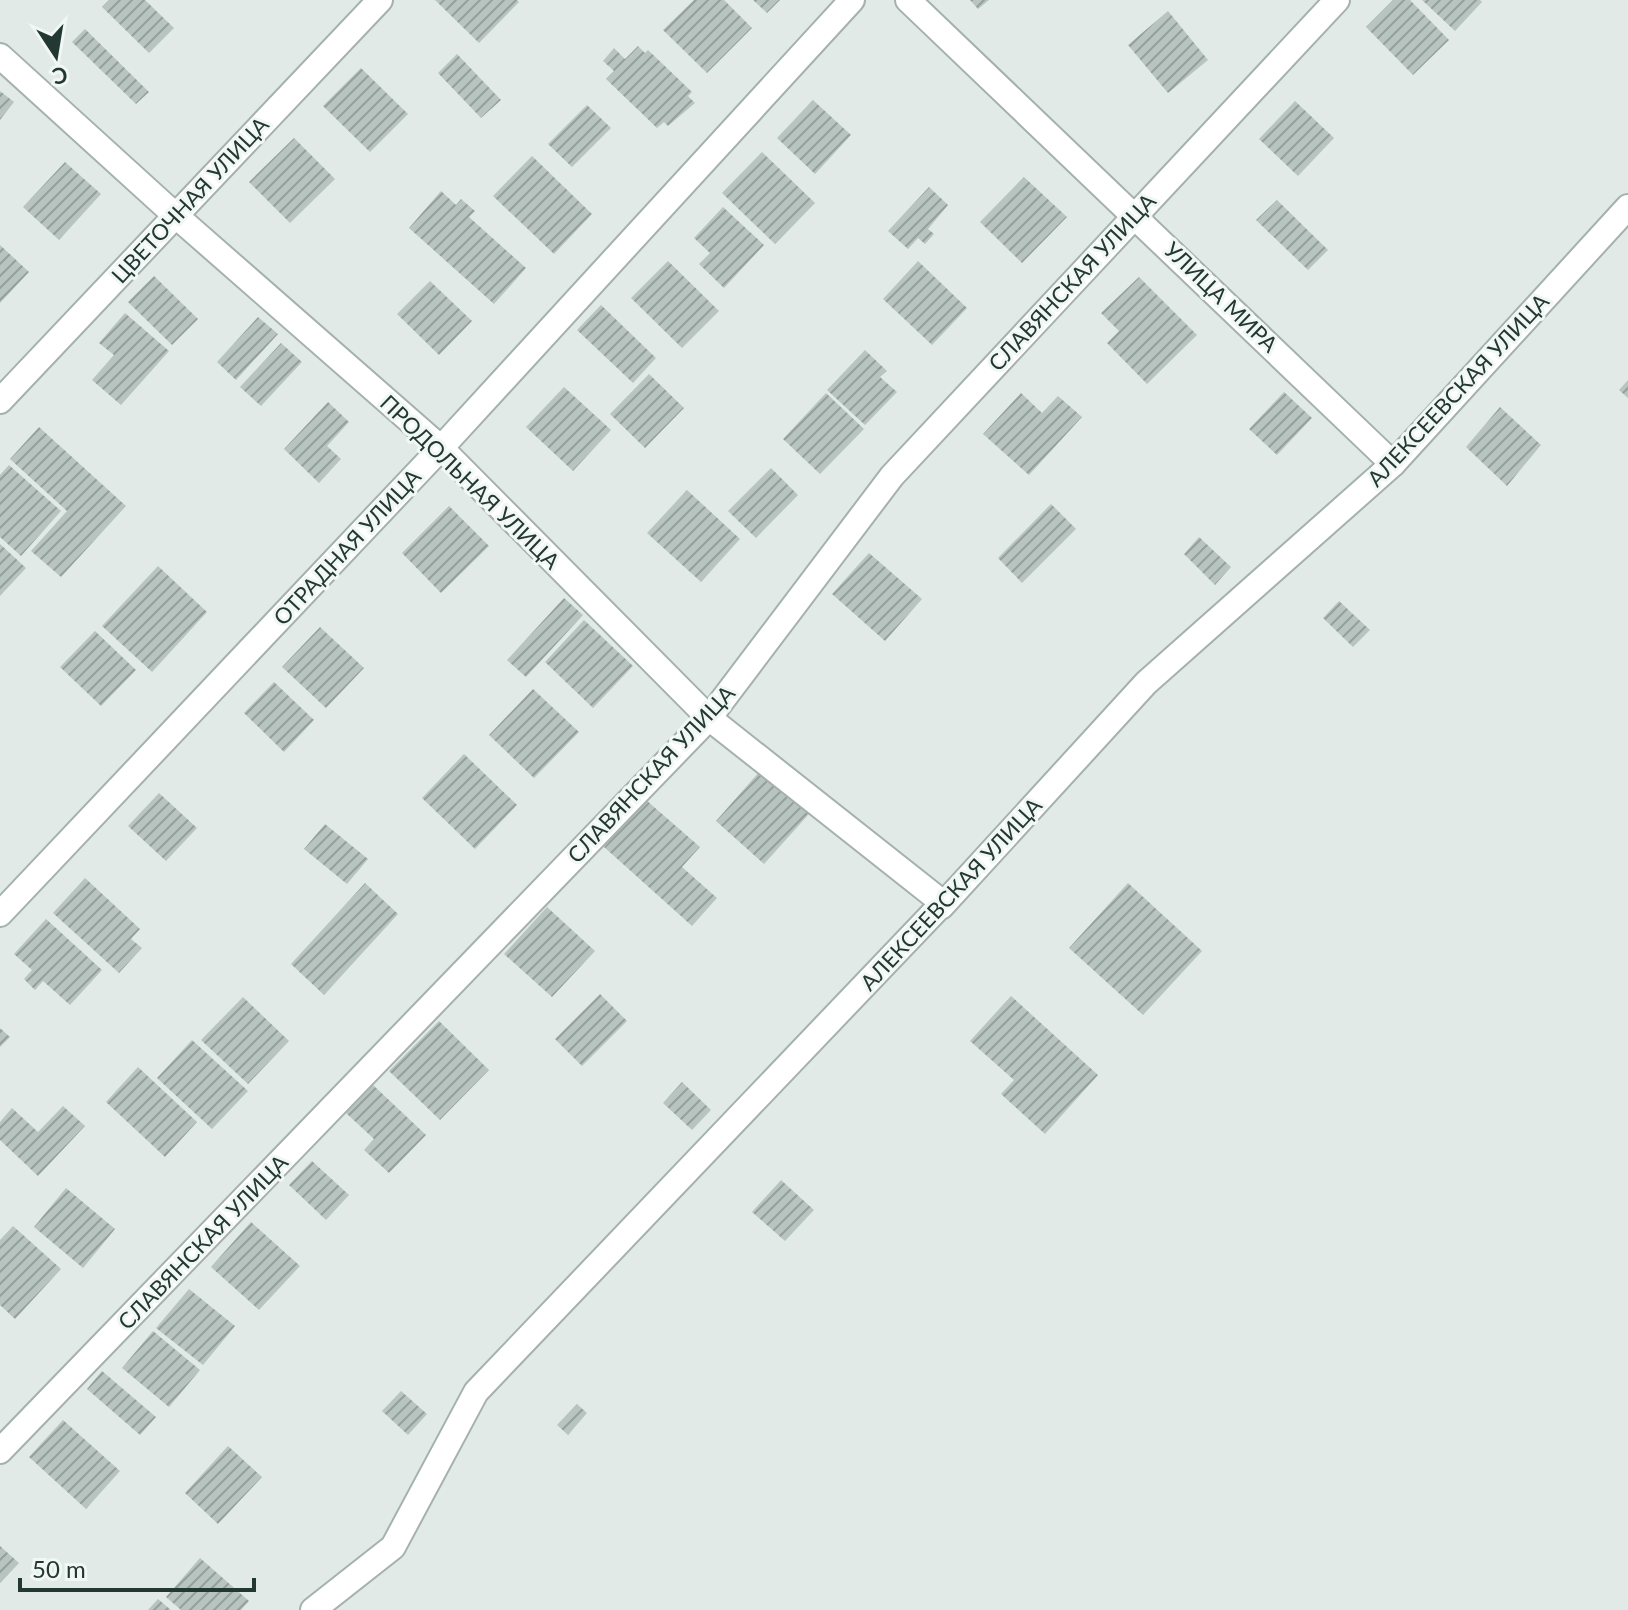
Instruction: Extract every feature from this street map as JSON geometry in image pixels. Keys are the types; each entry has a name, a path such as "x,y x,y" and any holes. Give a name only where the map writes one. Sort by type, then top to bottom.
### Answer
{"street":[{"name":"ЦВЕТОЧНАЯ УЛИЦА","path":"0,401 380,0"},
{"name":"ОТРАДНАЯ УЛИЦА","path":"0,914 441,448 852,0"},
{"name":"УЛИЦА МИРА","path":"908,0 1393,464"},
{"name":"СЛАВЯНСКАЯ УЛИЦА","path":"0,1451 709,718 892,476 1337,0"},
{"name":"ПРОДОЛЬНАЯ УЛИЦА","path":"0,56 175,215 441,448 709,718 943,903"},
{"name":"АЛЕКСЕЕВСКАЯ УЛИЦА","path":"943,903 941,907 1146,683 1393,464 1628,207"},
{"name":"АЛЕКСЕЕВСКАЯ УЛИЦА","path":"313,1610 393,1547 476,1392 943,903"}],"building":[{"path":"109,0 145,0 174,28 149,53 102,7"},
{"path":"435,0 517,0 519,2 479,43"},
{"path":"694,0 724,0 752,28 707,73 663,30"},
{"path":"753,0 780,0 767,13"},
{"path":"970,0 989,0 978,9"},
{"path":"1393,0 1410,0 1449,40 1413,75 1366,27"},
{"path":"1422,0 1480,0 1482,2 1455,31"},
{"path":"1168,11 1208,60 1168,93 1128,45"},
{"path":"85,29 149,92 136,104 72,42"},
{"path":"638,46 645,53 648,50 692,92 688,96 695,103 668,126 664,122 657,128 606,79 614,71 603,61 614,48 625,59"},
{"path":"457,54 501,100 481,118 438,73"},
{"path":"361,68 408,114 370,152 323,106"},
{"path":"0,91 14,102 0,120"},
{"path":"813,100 851,135 815,174 777,138"},
{"path":"1295,101 1334,138 1298,176 1259,139"},
{"path":"587,105 611,128 572,167 548,144"},
{"path":"294,138 335,179 290,223 249,182"},
{"path":"762,152 815,203 775,244 722,193"},
{"path":"532,156 592,214 554,254 493,196"},
{"path":"65,162 101,194 59,240 23,207"},
{"path":"1024,177 1067,217 1022,263 980,222"},
{"path":"929,187 948,205 928,229 934,234 925,244 918,238 908,249 888,231"},
{"path":"441,191 456,205 461,199 475,211 469,217 526,268 494,304 409,228"},
{"path":"1277,200 1328,250 1308,270 1256,220"},
{"path":"723,207 764,245 724,288 699,264 710,253 694,238"},
{"path":"0,245 29,272 0,303"},
{"path":"668,261 719,311 682,348 631,298"},
{"path":"918,261 967,308 932,345 883,299"},
{"path":"154,276 198,319 172,345 128,302"},
{"path":"1139,277 1197,335 1147,384 1107,343 1119,331 1101,313"},
{"path":"430,281 472,321 439,355 397,314"},
{"path":"601,305 656,358 633,383 577,330"},
{"path":"125,313 169,351 121,405 92,380 114,355 99,343"},
{"path":"258,317 278,334 236,380 217,362"},
{"path":"281,343 302,362 261,406 240,387"},
{"path":"865,350 887,371 880,377 897,392 865,425 827,390"},
{"path":"649,374 684,408 645,448 610,414"},
{"path":"1628,380 1628,398 1619,390"},
{"path":"564,387 611,430 573,471 526,427"},
{"path":"1284,392 1312,418 1277,455 1249,429"},
{"path":"826,393 864,429 820,474 783,439"},
{"path":"1021,393 1042,413 1058,396 1082,417 1029,475 983,434"},
{"path":"328,402 349,422 327,446 341,459 319,483 284,449"},
{"path":"1500,407 1541,445 1507,486 1466,447"},
{"path":"39,427 126,506 61,577 31,551 67,511 10,459"},
{"path":"9,465 61,511 21,556 0,537 0,475"},
{"path":"771,468 798,495 756,538 728,511"},
{"path":"687,490 740,539 701,582 647,533"},
{"path":"1051,504 1076,529 1022,583 998,558"},
{"path":"449,506 489,546 441,593 402,553"},
{"path":"1199,537 1231,567 1215,585 1184,554"},
{"path":"0,544 26,568 0,596"},
{"path":"869,553 922,599 885,641 832,594"},
{"path":"158,566 207,612 152,672 102,626"},
{"path":"564,598 583,615 526,677 507,660"},
{"path":"1339,601 1370,630 1353,647 1323,618"},
{"path":"584,620 633,666 593,708 545,662"},
{"path":"320,627 364,668 326,708 282,667"},
{"path":"95,631 136,670 101,706 60,667"},
{"path":"274,682 314,720 284,752 244,713"},
{"path":"533,689 579,732 534,778 489,735"},
{"path":"464,754 517,805 475,849 422,798"},
{"path":"760,771 809,814 764,864 716,821"},
{"path":"159,793 197,828 166,861 128,826"},
{"path":"646,800 700,847 682,867 717,898 692,926 604,847"},
{"path":"325,824 368,859 347,884 304,849"},
{"path":"85,878 140,929 131,939 142,948 119,973 53,913"},
{"path":"365,883 398,914 324,995 291,964"},
{"path":"1128,883 1202,951 1143,1015 1069,948"},
{"path":"547,907 595,951 552,997 504,954"},
{"path":"46,919 102,970 70,1005 43,981 35,990 24,979 32,970 14,954"},
{"path":"600,994 627,1021 582,1066 555,1039"},
{"path":"1011,996 1098,1075 1045,1134 1001,1094 1014,1080 970,1041"},
{"path":"243,997 289,1041 248,1084 201,1040"},
{"path":"439,1021 489,1070 440,1120 389,1071"},
{"path":"0,1028 10,1037 0,1047"},
{"path":"192,1040 248,1091 212,1129 157,1078"},
{"path":"138,1067 197,1122 165,1157 106,1102"},
{"path":"682,1082 711,1110 692,1130 663,1103"},
{"path":"373,1085 426,1135 389,1173 364,1150 374,1139 346,1113"},
{"path":"63,1106 85,1126 38,1176 0,1140 0,1122 12,1108 38,1132"},
{"path":"312,1161 349,1195 326,1220 289,1185"},
{"path":"781,1180 814,1210 785,1241 752,1212"},
{"path":"66,1188 115,1229 83,1268 34,1227"},
{"path":"251,1222 300,1266 259,1310 211,1267"},
{"path":"13,1226 61,1269 15,1319 0,1305 0,1240"},
{"path":"189,1289 235,1326 203,1365 156,1328"},
{"path":"153,1331 200,1370 169,1407 122,1368"},
{"path":"102,1371 156,1417 140,1435 87,1389"},
{"path":"401,1391 427,1414 408,1435 382,1411"},
{"path":"577,1404 587,1413 568,1435 557,1425"},
{"path":"63,1420 120,1471 86,1509 29,1457"},
{"path":"228,1446 262,1477 218,1524 185,1493"},
{"path":"0,1546 19,1563 0,1583"},
{"path":"200,1558 249,1601 241,1610 181,1610 166,1597"},
{"path":"158,1599 171,1610 148,1610"}]}
